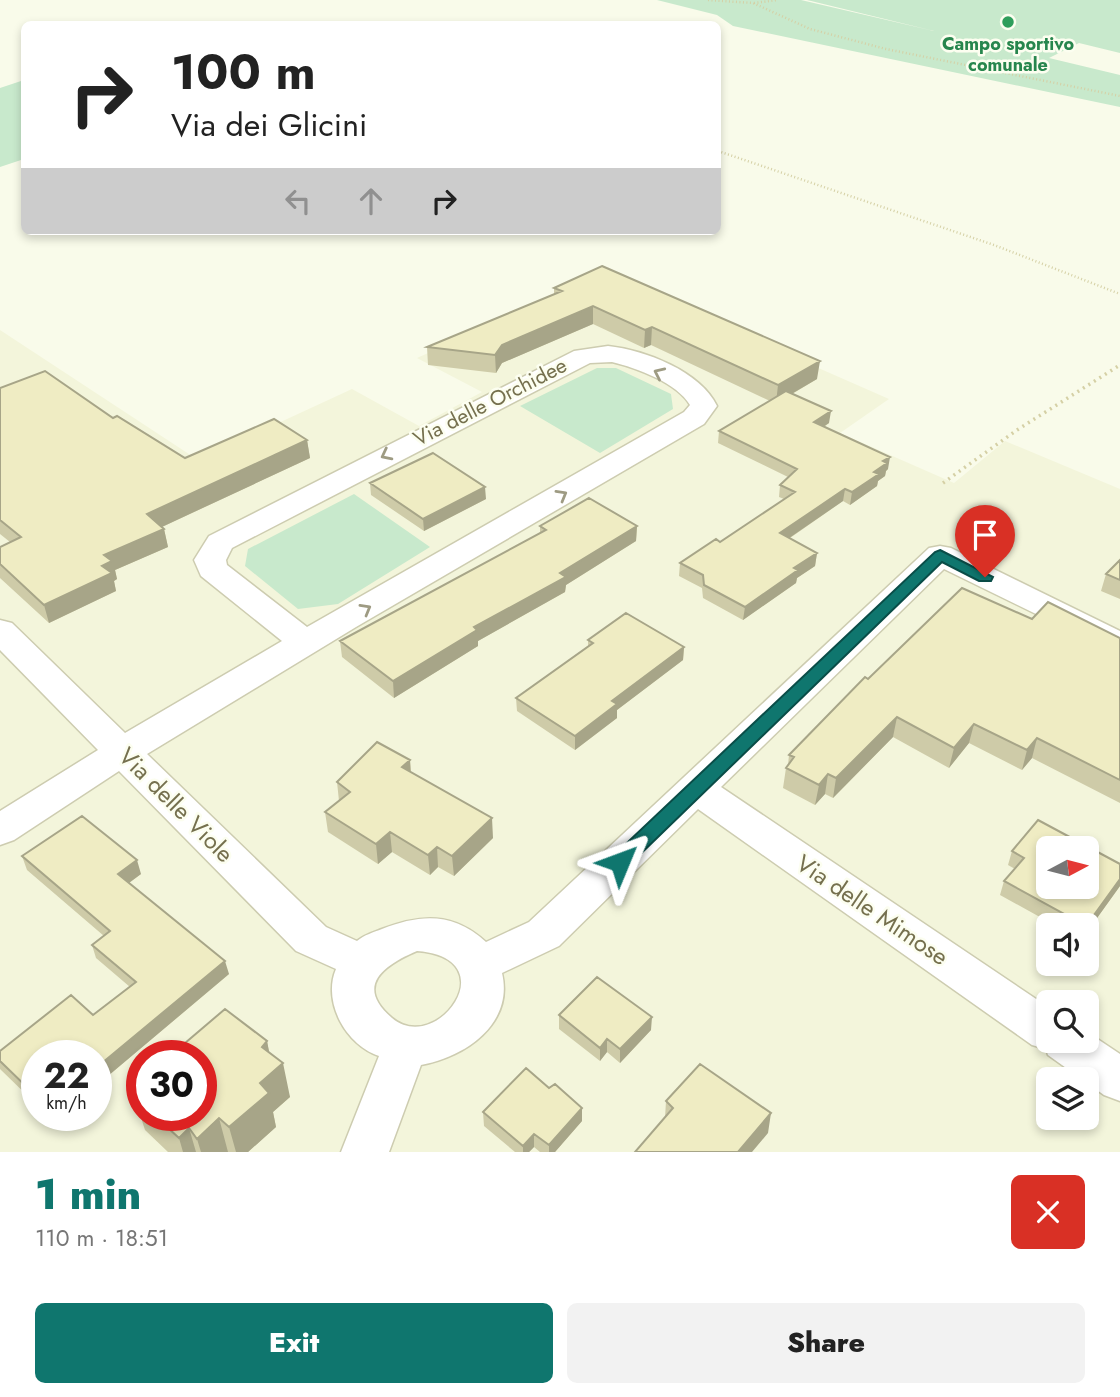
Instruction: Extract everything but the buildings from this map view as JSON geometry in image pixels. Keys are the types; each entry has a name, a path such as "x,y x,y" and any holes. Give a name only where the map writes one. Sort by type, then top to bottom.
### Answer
{"street":[{"name":"Via delle Orchidee","path":"0,830 121,750 306,643 694,418 704,406 703,399 689,387 630,359 607,354 583,356 220,542 210,560 212,569 306,643"},
{"path":"479,964 544,934 940,555 1120,644"},
{"name":"Via delle Viole","path":"0,631 311,939 363,962"},
{"name":"Via delle Mimose","path":"696,789 1036,1023"},
{"path":"415,934 435,935 453,940 479,964 484,980 482,997 475,1013 463,1028 446,1038 426,1045 384,1041 367,1030 356,1014 351,997 354,978 363,962 386,943 415,934"},
{"path":"365,1152 406,1045"},
{"path":"1081,1053 1120,1080"}],"path":[{"path":"708,0 753,3 777,0"},
{"path":"753,3 810,29 886,49 1071,83 1120,96"},
{"path":"721,152 982,240 1120,294"},
{"path":"943,483 1017,430 1120,365"}],"shaded area":[{"path":"657,0 801,0 934,31 807,0 1120,0 1120,53 1079,43 1049,58 1120,75 1120,107 733,26 717,15"},
{"path":"21,81 21,160 0,167 0,88"},
{"path":"604,274 889,399 840,433 954,483 1005,441 1120,489 1120,1152 0,1152 0,330 198,460 352,389 419,426 482,392 417,358"},
{"path":"597,368 616,368 671,394 673,409 600,453 520,406"},
{"path":"354,494 430,547 338,604 298,609 245,566 248,549"}],"place":[{"name":"Campo sportivo comunale","path":"1008,22"}],"route":[{"path":"620,862 940,555 985,577"}]}
